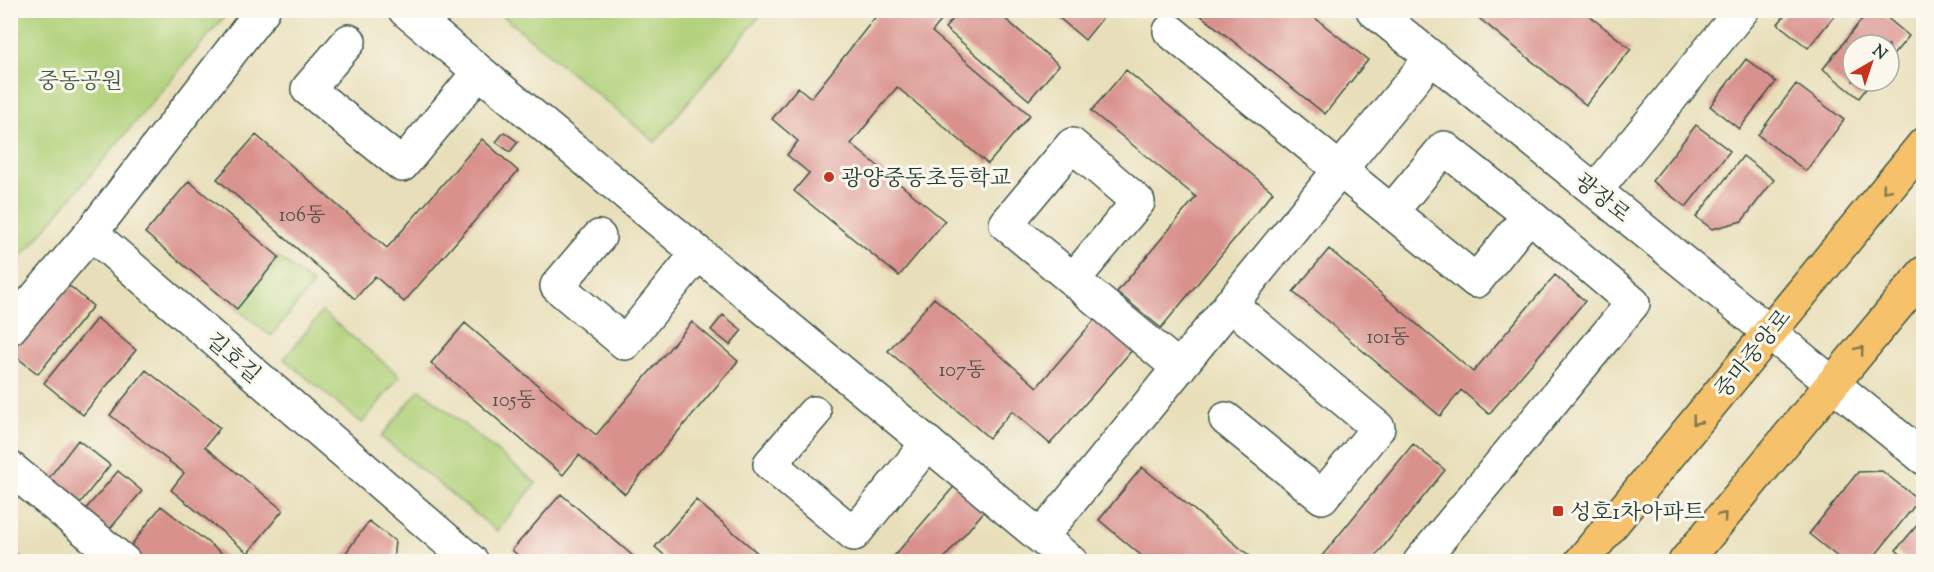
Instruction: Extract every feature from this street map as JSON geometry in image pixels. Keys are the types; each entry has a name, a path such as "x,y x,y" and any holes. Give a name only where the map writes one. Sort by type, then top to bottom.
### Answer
{"main road":[{"name":"중마중앙로","path":"1581,561 1923,144"},
{"path":"1685,561 1923,273"}],"street":[{"path":"10,328 91,233 263,10"},
{"path":"405,10 1071,561"},
{"name":"광장로","path":"1373,10 1923,458"},
{"path":"1595,191 1742,10"},
{"path":"1170,31 1476,281 1529,215"},
{"path":"350,41 308,89 402,165 479,72"},
{"path":"1041,537 1431,58"},
{"path":"1391,212 1444,148 1529,215 1633,303 1420,561"},
{"name":"길호길","path":"91,233 454,556"},
{"path":"599,237 557,286 625,344 698,253"},
{"path":"1073,280 1179,368"},
{"path":"1226,419 1322,497 1378,428 1230,304"},
{"path":"814,412 770,464 854,534 928,443"},
{"path":"10,468 124,561"}],"green space":[{"name":"중동공원","path":"10,11 229,11 11,269"},
{"path":"497,11 764,11 655,142"},
{"path":"279,257 313,284 271,336 237,309"},
{"path":"322,312 400,376 362,423 284,359"},
{"path":"420,389 536,483 497,531 381,437"}],"building":[{"path":"881,10 950,10 932,32 1030,115 988,164 897,87 851,144 945,221 899,276 794,191 809,173 787,155 798,141 772,119 798,87 811,98"},
{"path":"961,10 995,10 1059,65 1029,100 945,28"},
{"path":"1050,10 1109,10 1085,40"},
{"path":"1194,10 1305,10 1368,60 1325,114"},
{"path":"1469,10 1582,10 1631,49 1586,105"},
{"path":"1789,10 1839,10 1808,48 1778,24"},
{"path":"1869,10 1878,10 1909,36 1901,46 1901,33 1851,33"},
{"path":"1841,46 1841,84 1823,69"},
{"path":"1746,59 1776,82 1739,129 1710,106"},
{"path":"1126,70 1273,192 1161,328 1117,292 1196,197 1091,111"},
{"path":"1796,84 1844,120 1806,171 1758,135"},
{"path":"1853,93 1863,93 1859,98"},
{"path":"1696,125 1730,151 1686,207 1652,181"},
{"path":"504,132 518,142 510,152 496,142"},
{"path":"256,135 387,248 482,139 518,171 404,302 375,276 355,299 217,179"},
{"path":"1743,156 1774,180 1742,221 1712,229 1696,217"},
{"path":"189,181 279,257 237,309 145,233"},
{"path":"1329,249 1473,372 1555,275 1585,301 1489,414 1461,390 1440,416 1293,292"},
{"path":"71,287 93,306 38,374 10,352 10,331 43,291"},
{"path":"934,298 1037,387 1096,318 1133,349 1050,444 1012,411 989,438 888,351"},
{"path":"723,315 742,330 730,345 711,330"},
{"path":"97,318 136,350 83,415 44,383"},
{"path":"692,322 738,361 625,494 579,455 563,475 431,363 465,323 596,435"},
{"path":"146,370 220,428 205,447 283,510 248,553 171,490 184,473 110,415"},
{"path":"78,440 110,465 70,516 38,492"},
{"path":"1413,444 1445,470 1371,562 1317,562"},
{"path":"1142,467 1257,562 1149,562 1099,520"},
{"path":"118,471 142,491 97,544 73,524"},
{"path":"1882,471 1919,500 1870,562 1844,562 1809,534 1858,472"},
{"path":"957,483 987,508 941,562 889,562"},
{"path":"561,494 640,562 525,562 512,550"},
{"path":"696,500 768,562 672,562 655,547"},
{"path":"161,506 233,562 122,562 120,560"},
{"path":"1924,517 1924,562 1909,562 1896,550"},
{"path":"369,521 395,541 393,562 339,562"},
{"path":"10,548 26,562 10,562"}],"place":[{"name":"광양중동초등학교","path":"829,177"},
{"name":"성호1차아파트","path":"1558,511"}]}
